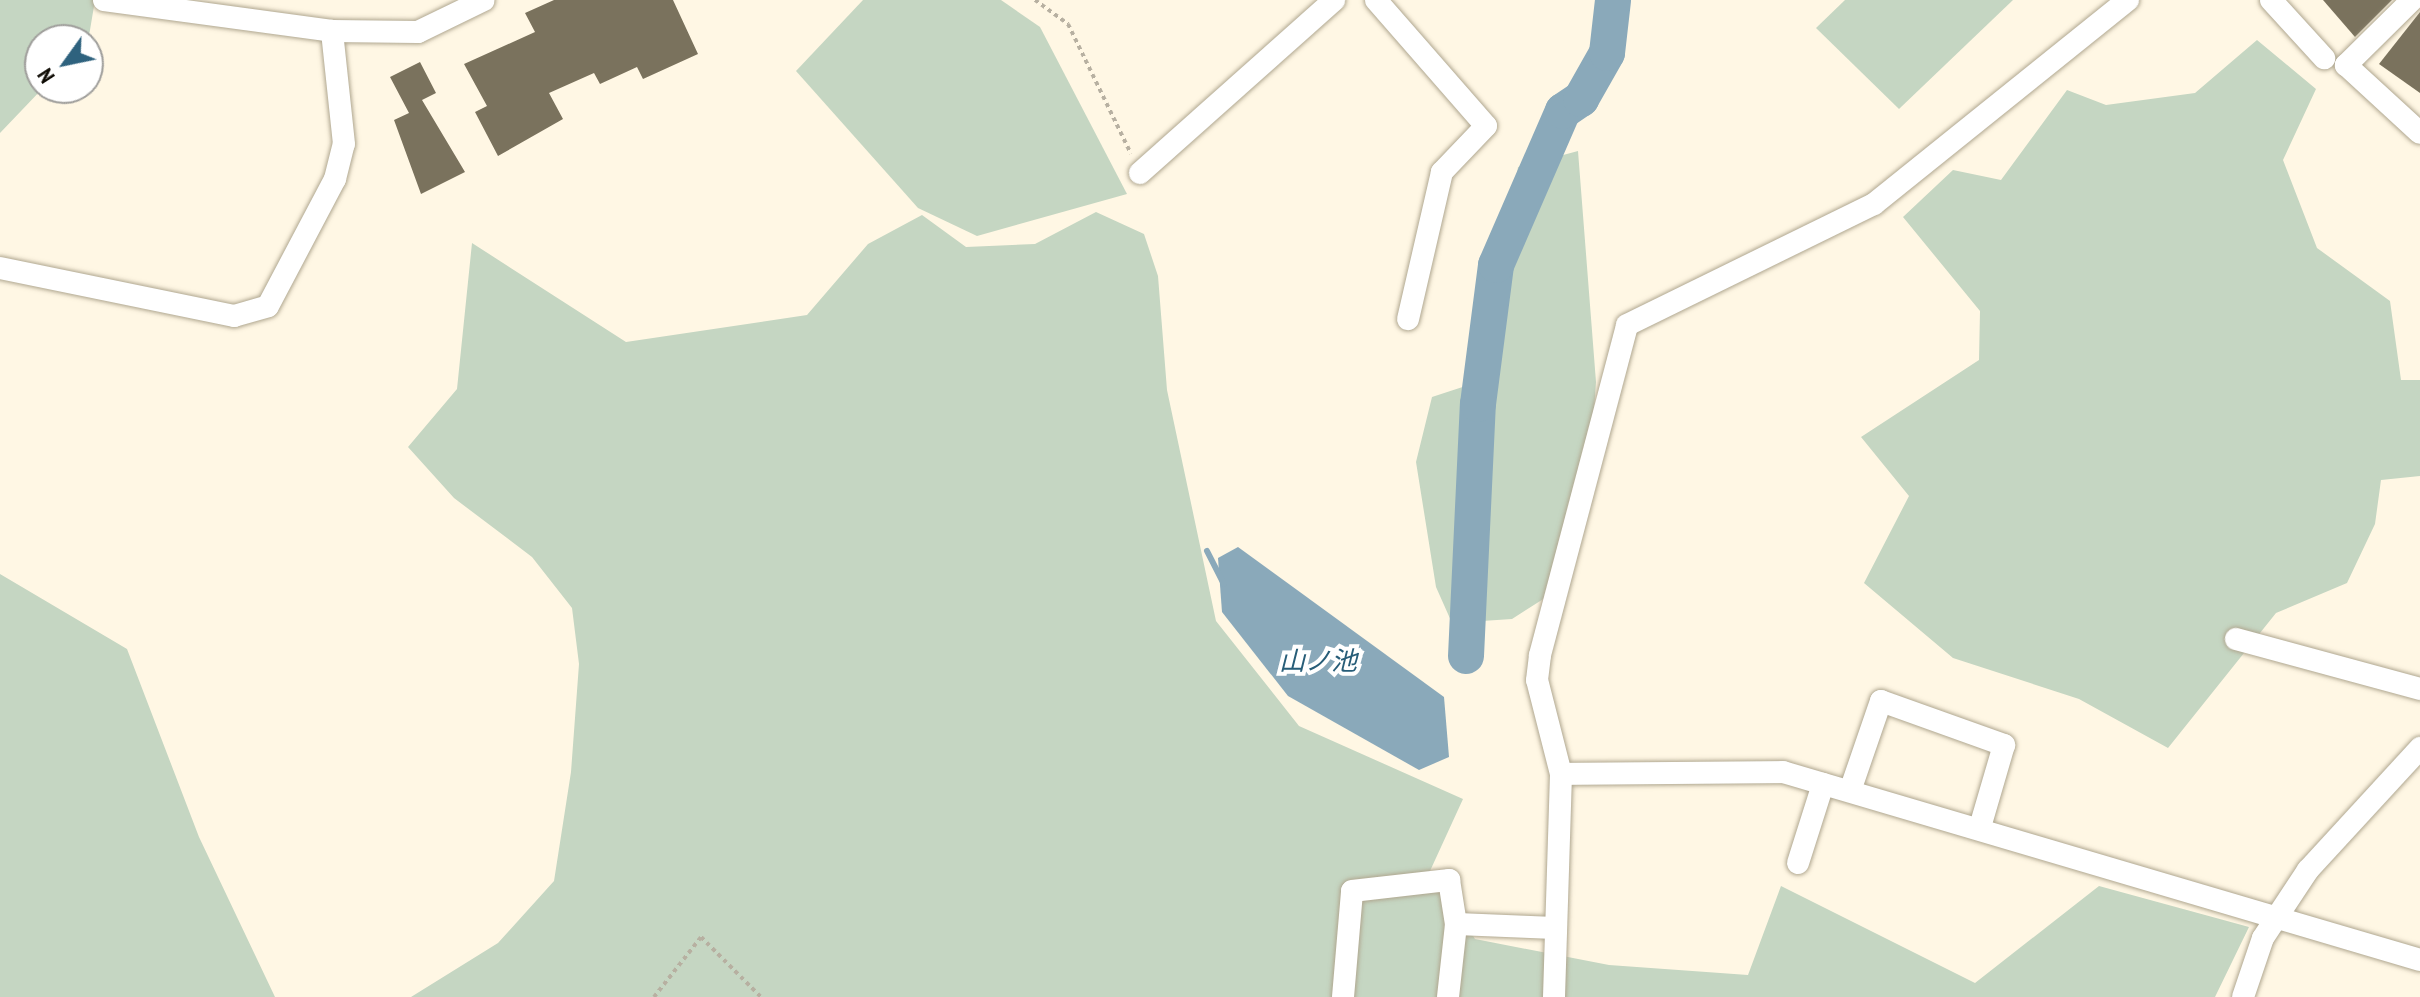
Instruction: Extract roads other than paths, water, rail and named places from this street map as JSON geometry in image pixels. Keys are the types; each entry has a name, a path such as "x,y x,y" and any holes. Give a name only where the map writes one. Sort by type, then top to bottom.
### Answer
{"street":[{"path":"104,0 332,31 418,32 484,0"},
{"path":"1140,173 1334,0"},
{"path":"1376,0 1486,126 1442,172 1408,319"},
{"path":"1554,997 1561,774 1537,680 1540,655 1627,325 1848,220 2128,0"},
{"path":"2271,0 2324,58"},
{"path":"2412,0 2346,65 2420,133"},
{"path":"0,268 234,316 268,306 335,179 344,144 332,31"},
{"path":"2236,639 2420,689"},
{"path":"1851,788 1881,701 2004,745 1980,827"},
{"path":"2243,997 2263,938 2281,917 2308,870 2420,748"},
{"path":"1561,774 1783,772 1823,784 1851,788 2420,960"},
{"path":"1798,863 1823,784"},
{"path":"1343,997 1352,891 1449,880 1456,924 1448,997"},
{"path":"1456,924 1556,928"}],"water":[{"name":"山ノ池","path":"1238,547 1444,697 1449,757 1419,770 1288,696 1222,612 1218,558"}],"waterway":[{"path":"1466,656 1478,404 1496,265 1563,111 1581,99 1607,53 1613,0"},
{"path":"1207,551 1224,584"}]}
